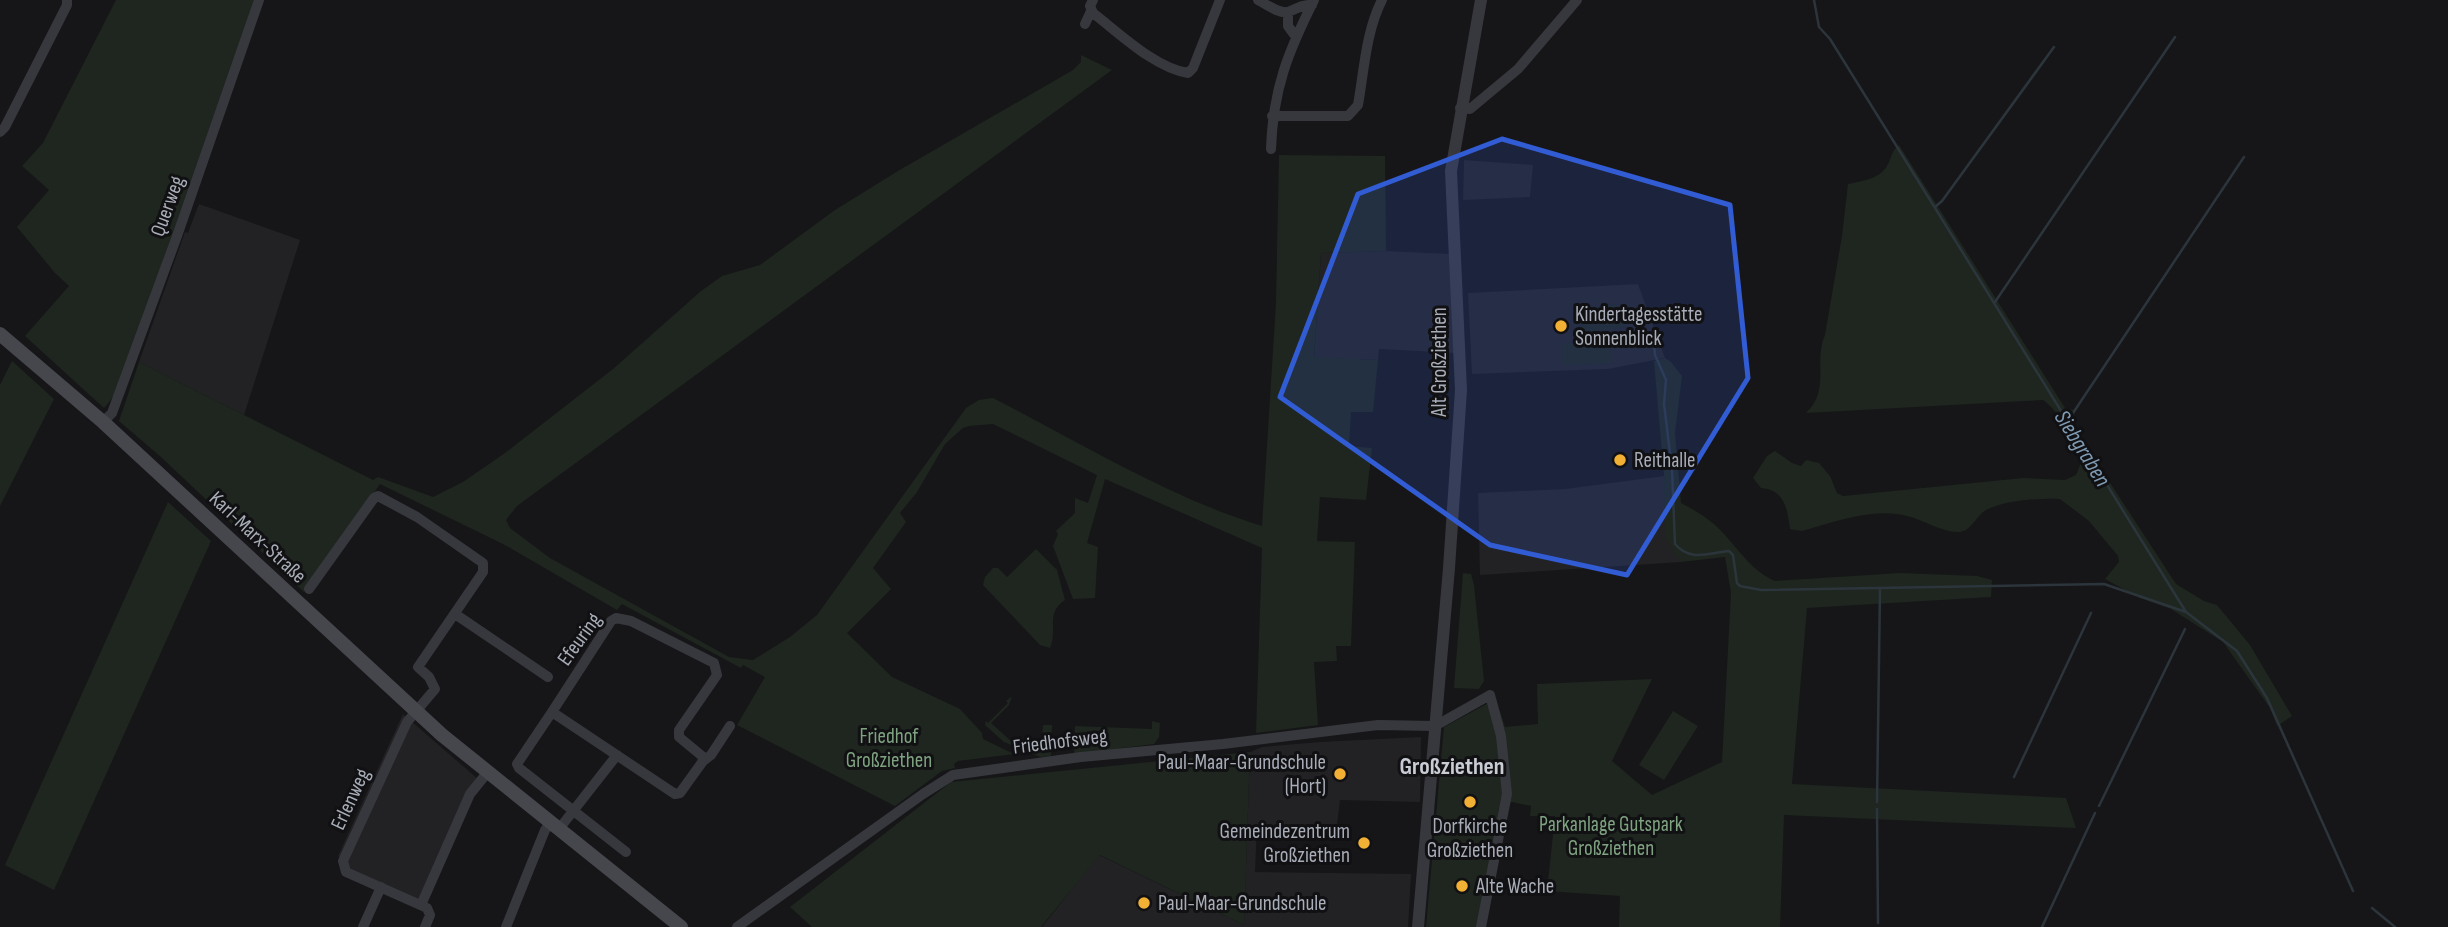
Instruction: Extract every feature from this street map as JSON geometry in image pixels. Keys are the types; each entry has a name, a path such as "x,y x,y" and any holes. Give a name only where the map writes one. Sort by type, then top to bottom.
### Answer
{"main road":[{"name":"Karl-Marx-Straße","path":"0,334 103,422 487,773 678,926"}],"street":[{"path":"0,132 67,5 67,0"},
{"name":"Querweg","path":"103,422 112,413 259,0"},
{"path":"1085,24 1092,6 1145,53 1180,72 1188,73 1193,68 1220,0"},
{"path":"1258,0 1279,11 1288,12 1313,3"},
{"path":"1272,116 1348,116 1354,112 1358,106 1370,34 1382,0"},
{"name":"Alt Großziethen","path":"1418,927 1461,390 1450,185 1460,108 1481,0"},
{"path":"1460,108 1470,109 1518,69 1577,0"},
{"path":"1271,149 1272,116 1281,75 1313,3"},
{"path":"1288,12 1288,26 1296,37"},
{"path":"309,589 373,498 382,497 417,517 483,563 483,572 418,667 429,677 435,689 416,710"},
{"path":"455,614 548,677"},
{"name":"Efeuring","path":"552,712 611,621 622,618 713,663 717,675 679,730 679,737 702,756 703,761"},
{"path":"1434,726 1490,695 1501,736 1507,794 1481,927"},
{"name":"Erlenweg","path":"416,710 407,722 343,861 346,872 421,905"},
{"path":"626,852 519,768 517,764 552,712 675,794 680,793 730,726"},
{"name":"Friedhofsweg","path":"737,927 953,775 1081,757 1223,744 1378,725 1434,726"},
{"path":"506,927 545,830 555,826 573,810 617,755"},
{"path":"425,927 430,915 427,908 421,905 470,794 487,773"},
{"path":"363,927 381,887"}],"highlighted area":[{"path":"1502,139 1730,205 1748,378 1627,575 1490,545 1280,397 1358,194"}],"shaded area":[{"path":"1464,160 1533,165 1530,197 1463,200"},
{"path":"199,204 300,240 244,415 139,362 185,232 188,233"},
{"path":"1386,251 1450,254 1455,353 1379,349 1378,360 1314,358 1321,253"},
{"name":"Kindertagesstätte Sonnenblick","path":"1638,284 1665,358 1608,369 1472,374 1468,293"},
{"path":"1672,475 1681,562 1480,575 1478,493 1565,489"},
{"path":"403,714 479,780 420,903 347,869 344,860 338,856"},
{"path":"1421,737 1420,802 1340,800 1336,833 1257,825 1255,872 1411,874 1408,927 1042,927 1099,855 1244,925 1250,752 1262,747"}],"green space":[{"path":"116,0 254,0 134,344 118,386 104,408 25,336 69,286 17,227 49,190 22,166 43,143"},
{"name":"Friedhof Großziethen","path":"1081,55 1112,70 517,506 506,520 510,528 550,558 729,657 753,660 790,637 817,615 966,408 979,400 993,398 1159,485 1262,526 1276,303 1279,155 1385,156 1386,251 1321,253 1314,357 1378,360 1373,412 1351,412 1349,446 1372,448 1366,500 1320,497 1317,541 1355,542 1351,646 1336,646 1337,661 1314,662 1318,725 1256,733 1262,548 1105,479 1087,543 1098,547 1095,598 1073,599 1053,546 1058,534 1056,531 1075,513 1075,498 1088,503 1097,475 993,424 963,428 945,444 917,492 900,513 906,522 873,568 891,589 847,633 892,677 960,709 982,733 983,739 1014,754 958,761 954,764 955,768 942,771 895,806 737,725 765,677 743,665 741,668 622,604 617,610 505,545 380,484 304,592 119,421 139,362 373,480 378,477 433,497 463,482 505,453 613,369 701,291 722,276 760,265 835,210 1073,70 1081,62"},
{"path":"1899,145 2065,408 2074,410 2073,426 2176,584 2204,601 2217,605 2250,645 2292,716 2277,726 2270,708 2223,642 2171,609 2140,598 2105,579 2119,562 2118,556 2089,521 2060,499 2022,500 1994,507 1982,513 1962,532 1945,530 1907,516 1881,513 1802,531 1790,529 1786,507 1780,496 1769,489 1761,488 1753,478 1767,456 1775,451 1801,466 1806,460 1819,463 1830,476 1837,493 1843,496 2023,478 2065,480 2076,475 2080,456 2073,438 2061,419 2043,400 1806,413 1814,404 1820,385 1820,355 1842,236 1848,184 1881,173"},
{"path":"1614,304 1627,312 1626,327 1580,334 1579,314"},
{"path":"1611,342 1612,363 1563,365 1562,343"},
{"name":"Parkanlage Gutspark Großziethen","path":"1665,358 1682,376 1675,433 1681,503 1722,531 1757,570 1775,581 1900,573 1977,576 1992,580 1991,597 1807,608 1792,784 2066,798 2076,828 1784,815 1780,927 1619,927 1620,896 1547,891 1555,816 1530,816 1531,806 1512,802 1499,808 1477,927 1426,927 1444,727 1496,699 1505,727 1538,724 1537,684 1652,679 1612,761 1652,795 1722,762 1731,593 1725,557 1681,562 1665,537 1664,476 1654,361"},
{"path":"12,361 54,399 0,506 0,385"},
{"path":"168,502 211,541 54,890 5,865"},
{"path":"1036,549 1057,570 1065,600 1055,610 1050,648 1040,645 983,585 985,577 993,568 998,568 1007,577"},
{"path":"1463,573 1471,574 1474,585 1484,681 1479,689 1454,688"},
{"path":"1012,696 1009,705 991,723 1012,742 1027,745 1042,738 1043,725 1052,725 1051,756 1040,757 1004,742 985,725"},
{"path":"1673,711 1698,726 1664,780 1639,765"},
{"path":"1152,721 1160,723 1159,737 1154,744 1074,754 1075,726 1152,729"},
{"path":"1250,752 1244,925 1100,855 1041,927 812,927 790,907 951,782"}],"waterway":[{"name":"Siebgraben","path":"1814,0 1819,27 1830,39 2186,612 2237,651 2267,698 2353,891"},
{"path":"1995,302 2175,37"},
{"path":"1935,207 2054,47"},
{"path":"2069,419 2244,157"},
{"path":"1653,336 1655,355 1666,380 1664,404 1672,469 1675,544 1693,555 1729,551 1733,555 1737,583 1740,586 1761,590 2104,584 2186,612"},
{"path":"1877,802 1880,589"},
{"path":"2014,777 2091,613"},
{"path":"2099,806 2185,629"},
{"path":"1877,809 1878,923"},
{"path":"2042,927 2095,813"},
{"name":"Siebgraben","path":"2372,908 2395,927"}],"place":[{"name":"Kindertagesstätte Sonnenblick","path":"1561,326"},
{"name":"Reithalle","path":"1620,460"},
{"name":"Paul-Maar-Grundschule (Hort)","path":"1340,774"},
{"name":"Dorfkirche Großziethen","path":"1470,802"},
{"name":"Gemeindezentrum Großziethen","path":"1364,843"},
{"name":"Alte Wache","path":"1462,886"},
{"name":"Paul-Maar-Grundschule","path":"1144,903"}],"district":[{"name":"Großziethen","path":"1452,766"}]}
